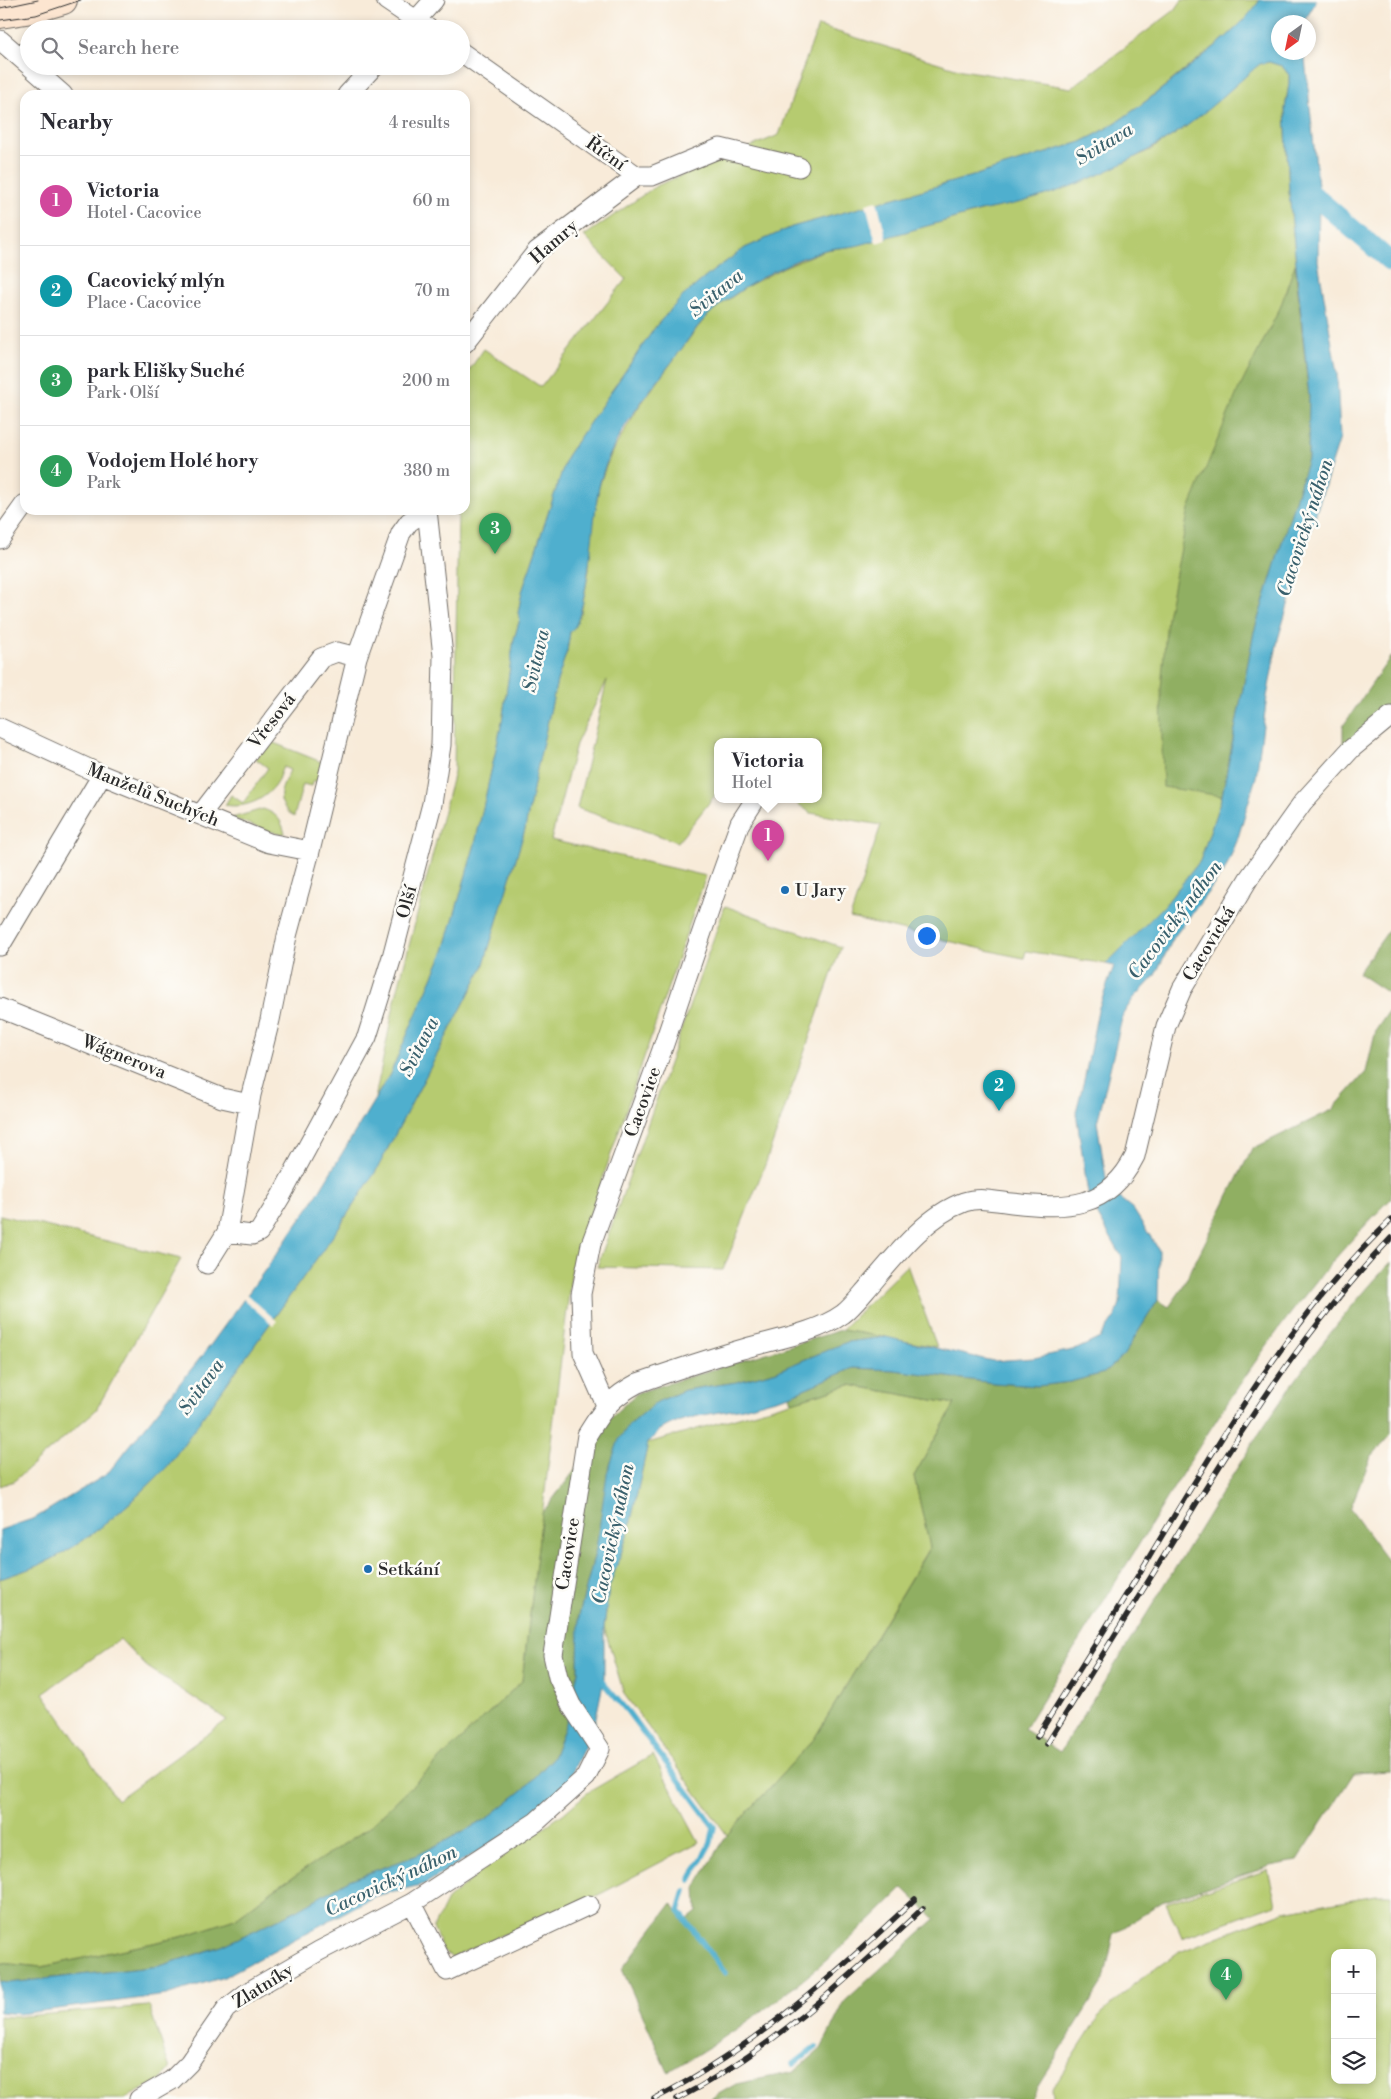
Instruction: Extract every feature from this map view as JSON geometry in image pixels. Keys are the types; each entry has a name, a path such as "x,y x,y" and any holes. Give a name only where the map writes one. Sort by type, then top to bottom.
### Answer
{"main road":[{"path":"0,14 32,9 63,0"}],"street":[{"path":"386,0 411,20"},
{"path":"422,20 434,0"},
{"path":"0,40 20,58"},
{"name":"Říční","path":"470,58 637,176 652,176 720,148 799,167"},
{"path":"40,75 57,90"},
{"path":"352,90 366,75"},
{"name":"Hamry","path":"470,337 537,251 637,176"},
{"path":"0,539 20,511"},
{"name":"Olší","path":"207,1264 227,1232 249,1104 270,1020 287,936 310,851 357,657 401,533 409,522 420,515"},
{"name":"Olší","path":"227,1232 244,1234 259,1232 281,1196 368,1037 392,956 432,804 441,745 443,656 428,515"},
{"name":"Vřesová","path":"202,814 321,658 337,652 357,657"},
{"name":"Cacovická","path":"1089,1201 1112,1189 1126,1173 1135,1156 1166,1026 1182,989 1249,878 1303,802 1351,749 1391,716"},
{"name":"Manželů Suchých","path":"0,728 102,775 202,814 269,843 310,851"},
{"path":"0,946 102,775"},
{"name":"Cacovice","path":"606,1405 583,1353 581,1294 591,1244 662,1050 740,823 753,803"},
{"name":"Wágnerova","path":"0,1008 222,1098 249,1104"},
{"name":"Cacovice","path":"589,1731 571,1705 558,1678 553,1655 587,1435 606,1405 638,1383 808,1330 843,1314 924,1227 948,1208 970,1200 987,1199 1043,1206 1089,1201"},
{"name":"Zlatníky","path":"139,2099 172,2080 184,2069 226,2008 248,1992 319,1951 412,1903 536,1822 586,1777 600,1748 589,1731"},
{"path":"412,1903 447,1971 588,1905"}],"green space":[{"path":"1182,0 1260,0 1236,28 1217,44 1136,108 1095,135 1081,142 973,176 792,227 745,248 713,271 683,296 656,326 567,456 522,592 518,613 520,619 514,639 502,722 475,844 444,951 390,1074 375,1098 395,1000 454,772 458,515 470,515 470,369 484,349 541,387 626,279 584,236 656,186 779,135 818,26 962,70 1071,88 1175,10"},
{"path":"1269,62 1282,66 1289,75 1285,109 1289,192 1309,396 1222,796 1200,861 1165,905 1106,964 1026,951 1024,958 850,918 881,825 811,813 796,803 822,803 822,738 714,738 714,797 678,842 577,808 607,680 576,744 551,840 706,876 572,1268 522,1681 367,1829 273,1890 235,1919 181,1937 42,1967 0,1963 0,1579 44,1563 82,1541 126,1506 167,1467 335,1233 376,1171 483,967 525,829 557,681 567,651 570,632 581,613 589,570 589,549 599,487 612,452 638,408 697,328 712,311 746,287 784,267 825,250 854,246 981,211 1037,198 1117,166 1150,150 1183,129 1254,68","holes":["120,1639 146,1666 227,1720 117,1800 43,1693"]},
{"path":"1295,264 1309,396 1308,459 1254,632 1222,796 1163,787 1161,690 1167,617 1189,509 1237,393 1280,308"},
{"path":"1391,656 1391,709 1343,747 1343,726"},
{"path":"269,741 324,763 318,782 313,780 311,786 303,784 294,817 287,811 281,800 282,790 290,770 283,767 273,788 261,798 240,806 225,805 231,795 243,803 268,768 256,759"},
{"path":"263,809 278,818 285,834 268,831 232,818"},
{"path":"725,906 841,947 765,1165 723,1270 597,1267"},
{"path":"1391,927 1391,995 1358,973"},
{"path":"1391,1008 1391,1199 1353,1238 1318,1279 1254,1364 1195,1454 1024,1729 1060,1752 1279,1404 1332,1331 1391,1262 1391,1434 1371,1457 1350,1509 1391,1565 1391,1771 1354,1773 1297,1861 1271,1866 1162,1902 1114,1934 1104,1980 1030,2099 710,2099 736,2084 794,2072 821,2049 845,2001 935,1919 903,1888 836,1952 776,2001 734,2031 668,2072 622,1969 672,1903 684,1922 697,1912 696,1886 727,1835 814,1739 930,1547 914,1476 955,1404 850,1385 792,1402 790,1395 853,1368 894,1370 994,1383 1038,1386 1070,1382 1104,1373 1123,1356 1158,1300 1169,1307 1181,1290 1252,1149 1332,1110 1366,1072 1376,1030"},
{"path":"0,1215 181,1259 96,1410 14,1481 0,1486"},
{"path":"907,1265 937,1347 841,1330"},
{"path":"841,1330 886,1337 847,1342 777,1371 737,1382 685,1390 657,1402 596,1549 579,1616 578,1671 568,1718 553,1758 524,1789 485,1820 418,1855 349,1880 299,1909 222,1946 160,1966 9,1983 0,1982 0,1963 42,1967 181,1937 235,1919 273,1890 367,1829 522,1681 542,1513 593,1447 600,1427 637,1393"},
{"path":"850,1385 955,1404 914,1476 930,1546 814,1739 727,1835 624,1694 604,1627 609,1588 629,1530 648,1443"},
{"path":"653,1755 699,1842 604,1892 516,1934 504,1934 452,1957 443,1951 433,1928 447,1900 482,1871 563,1814 587,1793"},
{"path":"1268,1870 1276,1904 1182,1938 1166,1903"},
{"path":"1376,1895 1391,1895 1391,2099 1054,2099 1052,2089 1099,2016 1134,1984 1177,1953 1284,1911"},
{"path":"149,2006 170,2069 161,2080 124,2099 0,2099 0,2016 13,2017"}],"water":[{"path":"1260,0 1317,0 1308,15 1271,15 1271,60 1305,60 1319,195 1318,261 1337,374 1340,438 1278,639 1267,697 1256,777 1237,841 1225,870 1174,937 1154,977 1133,999 1123,1014 1097,1122 1107,1184 1118,1197 1133,1209 1159,1250 1158,1300 1123,1356 1104,1373 1070,1382 1038,1386 994,1383 894,1370 853,1368 790,1395 743,1408 698,1416 673,1423 660,1430 648,1443 629,1530 609,1588 604,1627 604,1679 594,1727 568,1781 539,1814 425,1884 375,1896 224,1977 166,1995 18,2014 0,2012 0,1982 9,1983 160,1966 222,1946 299,1909 349,1880 418,1855 485,1820 524,1789 553,1758 568,1718 578,1671 579,1616 596,1549 607,1474 619,1439 629,1425 657,1402 685,1390 737,1382 777,1371 847,1342 886,1337 993,1361 1034,1358 1077,1349 1100,1338 1116,1315 1120,1303 1122,1257 1093,1207 1088,1194 1076,1112 1098,1010 1114,966 1106,964 1165,905 1200,861 1222,796 1254,632 1308,459 1309,396 1289,192 1285,109 1289,75 1282,66 1269,62 1260,64 1210,108 1181,130 1111,169 1072,186 1015,204 980,211 858,245 825,250 810,255 781,267 739,291 708,315 630,419 611,452 604,469 597,500 586,588 576,624 570,632 567,651 557,681 525,829 483,967 376,1171 335,1233 167,1467 126,1506 82,1541 44,1563 0,1579 0,1530 35,1518 107,1474 209,1347 268,1266 312,1203 390,1074 444,951 475,844 502,722 514,639 520,619 518,613 522,592 567,456 656,326 683,296 713,271 745,248 792,227 973,176 1081,142 1095,135 1136,108 1217,45 1253,10"}],"pier":[{"path":"877,201 887,240 876,243 866,204"},
{"path":"245,1293 277,1321 273,1325 242,1298"}],"waterway":[{"path":"1304,187 1391,262"},
{"path":"598,1677 628,1712 714,1827 711,1842 690,1880"},
{"path":"685,1891 679,1911 725,1973"},
{"path":"794,2064 816,2047"}],"tram line":[{"path":"0,8 38,0"},
{"path":"0,20 36,15 81,0"}],"railway":[{"path":"1037,1737 1204,1466 1260,1379 1322,1296 1355,1257 1391,1220"},
{"path":"1047,1744 1212,1478 1266,1395 1325,1314 1391,1238"},
{"path":"654,2099 725,2057 792,2009 915,1899"},
{"path":"677,2099 744,2059 807,2012 923,1908"}],"place":[{"name":"park Elišky Suché","path":"495,554"},
{"name":"Victoria","path":"768,861"},
{"name":"U Jary","path":"785,890"},
{"name":"Cacovický mlýn","path":"999,1111"},
{"name":"Setkání","path":"368,1569"},
{"name":"Vodojem Holé hory","path":"1226,2000"}],"water label":[{"name":"Svitava","path":"1104,144"},
{"name":"Svitava","path":"716,293"},
{"name":"Cacovický náhon","path":"1305,528"},
{"name":"Svitava","path":"536,661"},
{"name":"Cacovický náhon","path":"1175,920"},
{"name":"Svitava","path":"419,1047"},
{"name":"Svitava","path":"201,1387"},
{"name":"Cacovický náhon","path":"613,1534"},
{"name":"Cacovický náhon","path":"391,1881"}]}
